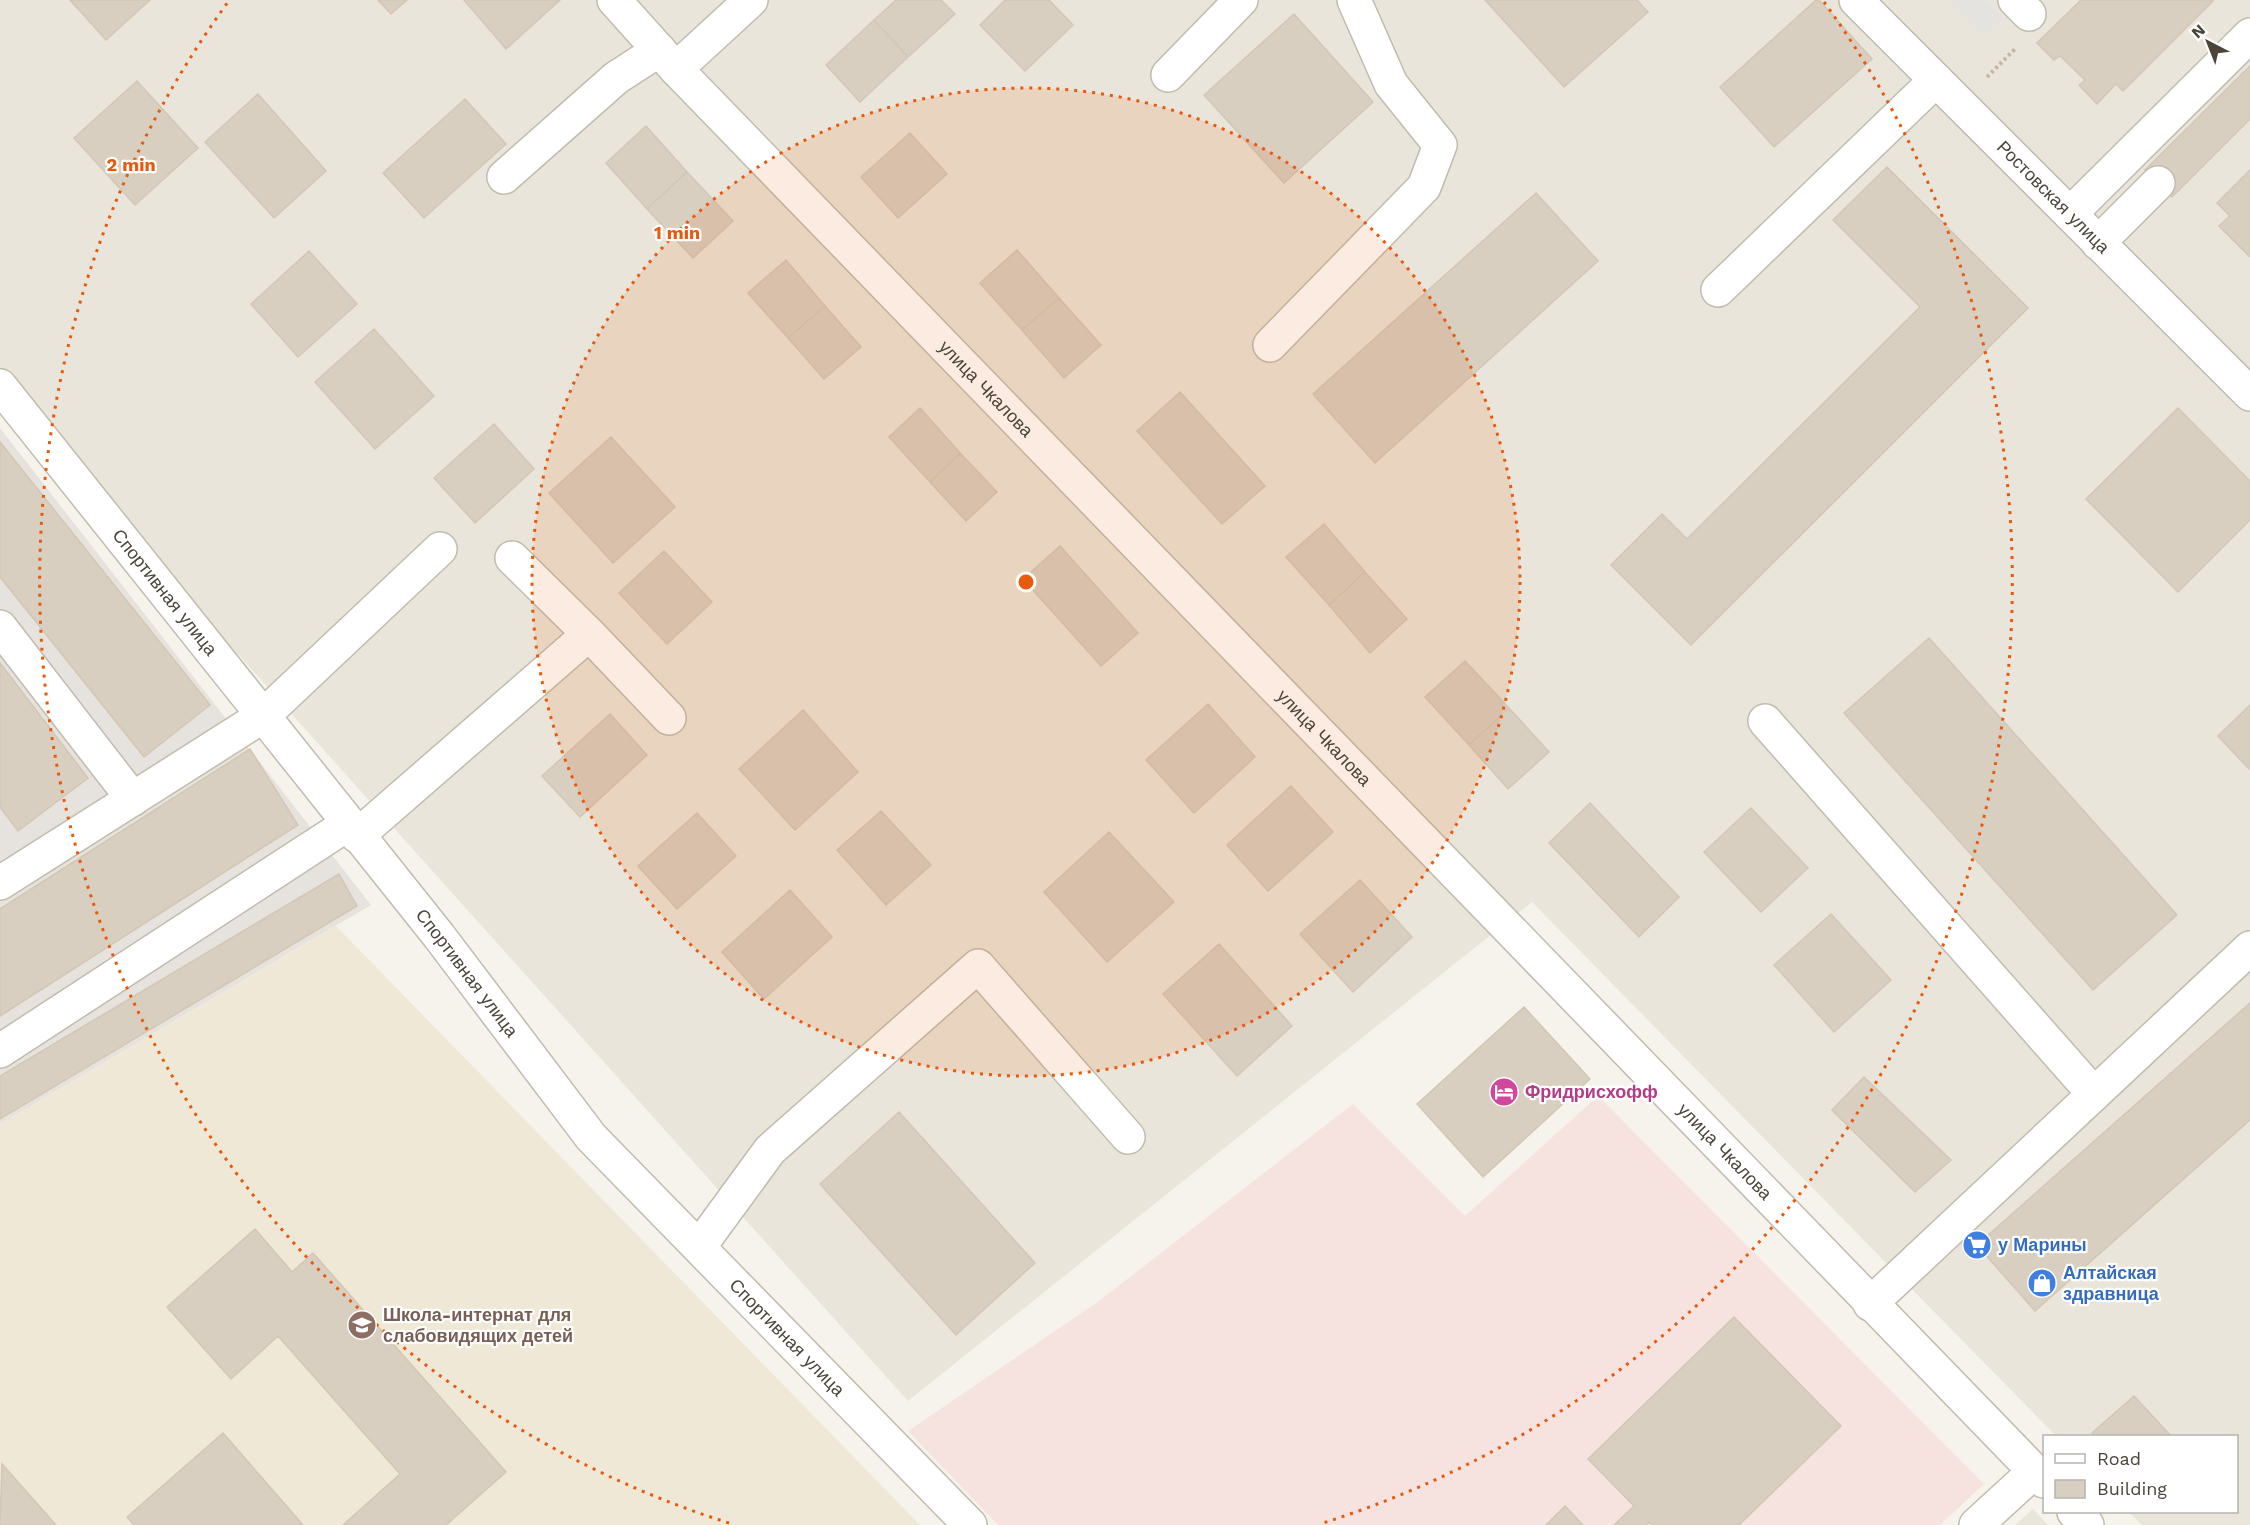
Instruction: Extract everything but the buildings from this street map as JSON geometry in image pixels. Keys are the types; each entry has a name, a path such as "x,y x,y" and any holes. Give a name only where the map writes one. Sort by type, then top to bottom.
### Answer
{"street":[{"name":"улица Чкалова","path":"614,0 668,60 1870,1304 2040,1476"},
{"path":"504,177 616,78 668,60 752,0"},
{"path":"1168,75 1241,0"},
{"path":"1270,345 1424,187 1440,145 1391,84 1354,0"},
{"name":"Ростовская улица","path":"1856,0 2250,394"},
{"path":"2070,214 2250,35"},
{"path":"1718,290 1936,80"},
{"path":"2098,243 2158,183"},
{"name":"Спортивная улица","path":"0,386 352,830 439,936 591,1137 970,1525"},
{"path":"1,880 263,716 440,549"},
{"path":"512,558 669,718"},
{"path":"0,627 133,799"},
{"path":"0,1051 352,830 589,634"},
{"path":"1764,721 2094,1094"},
{"path":"1870,1304 2250,948"},
{"path":"699,1247 770,1150 978,966 1128,1137"},
{"path":"1976,1525 2040,1476"},
{"path":"2075,1513 2087,1525"}],"shaded area":[{"path":"0,0 2250,0 2250,1525 2142,1525 2130,1513 2238,1513 2238,1435 2055,1435 1532,902 908,1401 0,389"},
{"path":"1949,0 1986,0 2003,17 1984,36"},
{"path":"0,428 371,905 0,1124"},
{"name":"Школа-интернат для слабовидящих детей","path":"336,926 920,1525 0,1525 0,1124"},
{"path":"1598,1096 1984,1484 1940,1525 1739,1525 1841,1426 1734,1317 1588,1459 1634,1506 1614,1525 1583,1525 1565,1506 1546,1525 998,1525 908,1431 1099,1301 1353,1104 1465,1216"},
{"path":"2033,1509 2048,1525 2015,1525"}],"place":[{"name":"Фридрисхофф","path":"1504,1092"},
{"name":"у Марины","path":"1977,1245"},
{"name":"Алтайская здравница","path":"2042,1283"},
{"name":"Школа-интернат для слабовидящих детей","path":"362,1325"}]}
